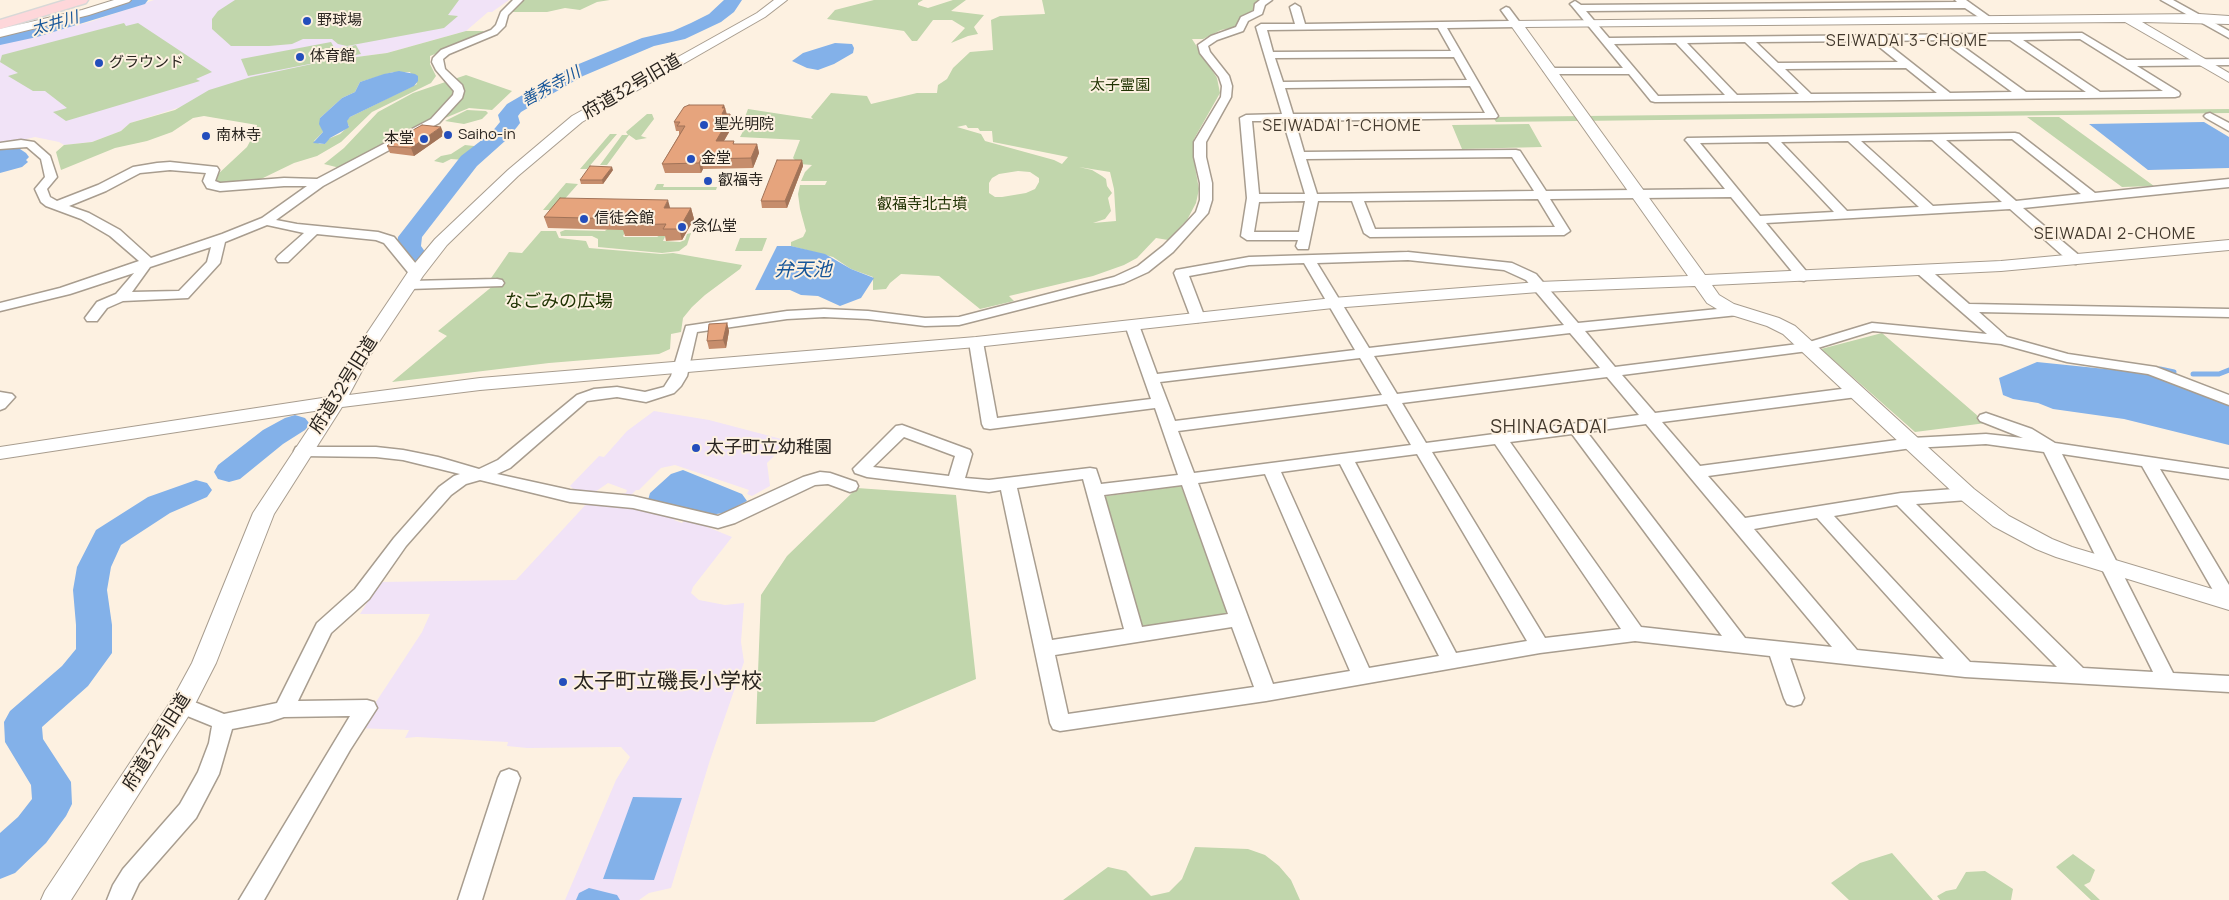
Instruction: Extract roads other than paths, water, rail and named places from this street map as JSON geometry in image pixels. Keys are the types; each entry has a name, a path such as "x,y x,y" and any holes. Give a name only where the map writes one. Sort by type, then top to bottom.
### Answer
{"main road":[{"path":"0,25 81,0"}],"street":[{"path":"0,33 85,13 125,0"},
{"path":"0,308 65,291 219,240 266,221 319,183 435,121 458,96 459,91 458,87 441,70 437,62 438,58 444,52 494,32 500,26 504,14 518,0"},
{"name":"府道32号旧道","path":"55,900 182,705 204,662 264,513 302,451 336,402 362,354 413,279 441,242 513,173 577,119 761,15 782,0"},
{"path":"1243,26 1244,19 1259,12 1260,4 1267,0"},
{"path":"2166,0 2229,35"},
{"path":"1606,41 2082,36 2175,94 1655,99 1591,24 1577,6 1780,6 1963,2 1989,20"},
{"path":"1780,6 1819,39"},
{"path":"1295,7 1301,26"},
{"path":"1506,10 1697,280 1713,299 1738,311 1784,326 1967,494 2001,521 2064,552 2112,568 2229,601"},
{"path":"284,709 324,628 362,594 400,542 445,491 460,480 480,475 504,464 576,401 594,394 609,392 639,397 659,394 669,390 676,383 691,329 787,315 824,313 868,315 925,322 959,321 1119,280 1142,269 1168,249 1202,212 1206,200 1206,183 1200,157 1200,142 1226,97 1227,86 1224,76 1205,52 1203,45 1214,38 1236,31 1243,26 2199,18 2229,20"},
{"path":"2128,19 2229,78"},
{"path":"1305,236 1247,236 1254,198 1246,118 1492,116 1441,25"},
{"path":"1261,27 1312,198 1303,259 1333,303 1540,646"},
{"path":"2013,37 2098,95"},
{"path":"1874,38 1947,96"},
{"path":"1944,38 2023,96"},
{"path":"1678,40 1734,98"},
{"path":"1747,40 1809,98"},
{"path":"1270,55 1457,54"},
{"path":"2126,64 2229,62"},
{"path":"1776,66 1908,65"},
{"path":"1549,71 1632,71"},
{"path":"1279,85 1474,83"},
{"path":"2210,116 2229,128"},
{"path":"1804,277 1690,140 2015,136 2092,197"},
{"path":"1935,137 2076,260"},
{"path":"1851,138 1929,209"},
{"path":"1771,140 1844,215"},
{"path":"0,146 21,143 30,144 46,158 51,177 41,189 45,199 114,233 146,263"},
{"path":"1301,156 1516,153 1564,231 1370,233 1357,197"},
{"path":"59,205 102,188 137,170 157,167 170,166 213,170 209,181 211,185 220,187 284,182 319,183"},
{"path":"1757,220 2014,205 2229,183"},
{"path":"1254,198 1734,193"},
{"path":"266,221 314,230 366,234 389,240 413,279 497,283"},
{"path":"283,260 314,230"},
{"path":"92,318 102,305 121,297 183,295 202,277 213,263 219,240"},
{"path":"0,453 336,402 480,384 976,342 1333,303 1538,287 1923,271 2076,260 2229,245"},
{"path":"1198,318 1181,273 1250,261 1408,256 1507,266 1531,277 1850,655"},
{"path":"121,297 142,271 146,263"},
{"path":"1923,271 2002,340"},
{"path":"1965,308 2229,313"},
{"path":"1151,379 1573,328 1738,311"},
{"path":"1132,325 1266,693"},
{"path":"1168,427 1808,347 1872,327 2002,340 2067,358 2151,370 2229,400"},
{"path":"976,342 990,424 1160,403"},
{"path":"2182,382 2191,382 2229,391"},
{"path":"1094,491 1857,392"},
{"path":"0,397 7,397 0,405"},
{"path":"1986,418 2026,434 2050,448 2167,680"},
{"path":"1576,429 1739,644"},
{"path":"955,482 964,454 902,430 862,469 867,472 989,486 1090,473 1135,635"},
{"path":"1500,439 1635,634"},
{"path":"1695,472 1912,443 1986,439 2229,474"},
{"path":"302,451 376,452 403,455 438,462 480,475 570,496 633,502 718,522 729,519 809,481 820,478 830,479 850,486"},
{"path":"1345,459 1451,661"},
{"path":"2148,462 2229,601"},
{"path":"1271,469 1363,676"},
{"path":"1008,483 1060,724 1266,693 1540,646 1635,634 1850,655 1965,669 2229,684"},
{"path":"1740,525 1902,499 1967,494"},
{"path":"1902,499 2078,675"},
{"path":"1821,512 1965,669"},
{"path":"1044,649 1239,619"},
{"path":"1777,648 1794,698"},
{"path":"182,705 223,722 269,714 284,709 367,708 343,744 251,900"},
{"path":"119,900 121,892 131,876 188,811 208,774 223,722"},
{"path":"470,900 509,778"}],"water":[{"path":"835,43 852,44 854,48 853,53 834,64 818,70 807,68 792,61 803,53"},
{"path":"399,71 415,74 418,76 418,81 414,86 350,117 347,121 349,127 330,138 325,144 313,143 323,132 319,124 320,118 342,98 355,92 360,82"},
{"path":"2204,122 2229,137 2229,168 2148,170 2089,124"},
{"path":"9,147 20,149 26,153 29,157 26,160 28,162 22,167 0,173 0,150"},
{"name":"弁天池","path":"777,246 791,246 825,254 851,269 874,278 861,298 840,306 818,296 801,295 790,290 755,290"},
{"path":"2037,362 2145,373 2229,406 2229,445 2124,419 2053,409 2038,403 2013,399 2003,395 1999,378"},
{"path":"683,470 742,494 747,501 724,513 709,515 648,500 650,493 671,474"},
{"path":"633,797 682,798 654,880 603,879"},
{"path":"589,888 617,895 620,900 576,900 579,893"}],"waterway":[{"name":"太井川","path":"0,40 31,33 139,0"},
{"name":"善秀寺川","path":"416,256 409,247 410,237 469,161 498,137 510,123 508,115 514,108 576,72 648,42 679,35 697,27 715,18 728,8 733,0"},
{"path":"2160,369 2174,372"},
{"path":"2193,374 2219,374 2229,370"},
{"name":"善秀寺川","path":"229,472 273,437 295,424"},
{"name":"善秀寺川","path":"0,860 32,830 52,804 51,782 24,742 23,722 75,676 94,653 94,625 90,590 94,567 108,538 133,520 159,505 196,490"}],"place":[{"name":"野球場","path":"307,21"},
{"name":"体育館","path":"300,57"},
{"name":"グラウンド","path":"99,63"},
{"name":"聖光明院","path":"704,125"},
{"name":"Saiho-in","path":"448,135"},
{"name":"南林寺","path":"206,136"},
{"name":"本堂","path":"424,139"},
{"name":"金堂","path":"691,159"},
{"name":"叡福寺","path":"708,181"},
{"name":"信徒会館","path":"584,219"},
{"name":"念仏堂","path":"682,227"},
{"name":"太子町立幼稚園","path":"696,448"},
{"name":"太子町立磯長小学校","path":"563,682"}],"district":[{"name":"SEIWADAI 3-CHOME","path":"1907,42"},
{"name":"SEIWADAI 1-CHOME","path":"1342,127"},
{"name":"SEIWADAI 2-CHOME","path":"2115,235"},
{"name":"SHINAGADAI","path":"1549,428"}],"park label":[{"name":"太子霊園","path":"1120,86"},
{"name":"叡福寺北古墳","path":"922,205"},
{"name":"なごみの広場","path":"559,302"}]}
